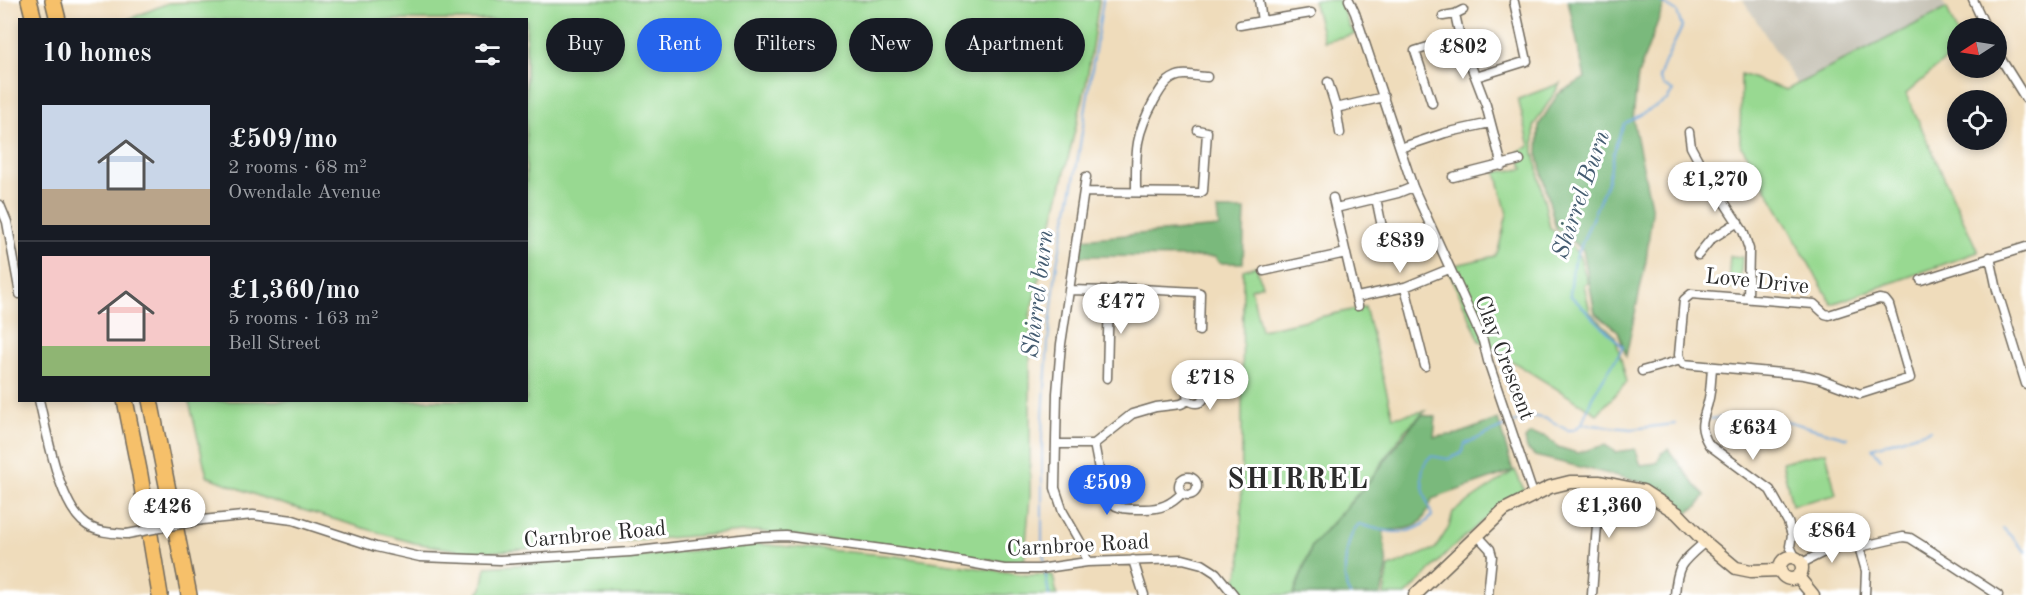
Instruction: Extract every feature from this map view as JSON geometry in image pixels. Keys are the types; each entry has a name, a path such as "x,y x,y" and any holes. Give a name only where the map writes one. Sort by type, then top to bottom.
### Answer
{"highway":[{"path":"29,0 34,18"},
{"path":"53,0 58,18"},
{"path":"125,402 141,475 160,595"},
{"path":"150,402 187,591"}],"street":[{"path":"1259,0 1262,21"},
{"name":"Clay Crescent","path":"1349,0 1413,187 1483,341 1533,494"},
{"path":"1972,0 1981,18"},
{"path":"1476,77 1527,61 1514,2"},
{"path":"1443,16 1459,12 1460,37 1476,77 1502,166"},
{"path":"1240,25 1311,14"},
{"path":"1432,103 1414,51 1460,37"},
{"path":"2007,69 2026,99"},
{"path":"1136,192 1138,132 1157,95 1174,77 1182,74 1207,77"},
{"path":"1328,82 1336,108 1340,133"},
{"path":"1336,108 1384,97"},
{"path":"1400,148 1445,133 1490,123"},
{"path":"1085,192 1197,194 1203,191 1207,132 1198,130"},
{"path":"1689,132 1691,147 1704,173 1743,231 1749,249 1748,297"},
{"path":"1453,177 1520,160"},
{"path":"1086,177 1069,290 1057,393 1056,444 1057,495 1063,512 1083,547 1087,562"},
{"path":"1336,208 1398,193 1413,187"},
{"path":"1333,198 1357,302 1405,287 1449,269"},
{"path":"1376,198 1387,251"},
{"path":"0,205 7,222 18,283"},
{"path":"1698,255 1711,239 1738,222"},
{"path":"1921,280 2026,247"},
{"path":"1264,271 1346,253"},
{"path":"1990,257 1997,290 2026,384"},
{"path":"1405,287 1425,366"},
{"path":"1069,290 1109,291 1120,288 1200,293 1199,331"},
{"path":"1107,378 1109,291"},
{"name":"Love Drive","path":"1691,294 1748,297 1814,304 1829,315 1879,299 1885,300 1889,305 1910,378 1860,394 1804,375 1683,364 1679,356 1684,300 1687,296 1691,294"},
{"path":"1642,371 1681,360"},
{"path":"1712,368 1709,398 1701,424 1703,435 1709,445 1770,490 1788,522 1792,535 1790,546 1803,569 1798,577 1788,579 1780,570"},
{"path":"1056,444 1094,444 1132,414 1156,407 1181,404 1189,400"},
{"name":"Carnbroe Road","path":"40,402 61,486 71,508 85,524 102,532 127,534 202,520 253,515 293,519 376,547 420,557 500,560 630,552 758,537 786,536 919,554 1004,569 1039,568 1087,562 1183,559 1202,564 1216,573 1234,595"},
{"path":"1094,444 1104,489 1109,499 1118,507 1159,508 1172,503 1182,493"},
{"path":"1415,595 1504,510 1533,494 1561,483 1600,482 1643,491 1677,513 1705,542 1736,568 1751,571 1780,570"},
{"path":"1592,595 1600,482"},
{"path":"1477,535 1490,549 1492,556 1488,595"},
{"path":"1780,570 1783,560 1790,556 1799,560 1842,547 1859,547 1895,538 1910,538 1998,595"},
{"path":"1675,595 1676,576 1682,562 1705,542"},
{"path":"1859,547 1866,571 1865,595"},
{"path":"1134,560 1144,595"},
{"path":"1798,577 1813,595"}],"shaded area":[{"path":"1743,0 1941,0 1947,8 1797,84"}],"green space":[{"path":"243,0 1099,0 1086,85 1030,315 1030,498 1024,564 756,531 475,553 414,543 266,499 207,476 189,402 528,402 528,18 132,18 168,3"},
{"path":"1313,0 1339,0 1350,28 1356,34 1324,41"},
{"path":"1568,0 1664,0 1665,2 1638,75 1633,119 1652,211 1646,261 1626,356 1618,331 1595,313 1583,250 1556,229 1538,157 1539,125 1558,94 1585,78"},
{"path":"1947,8 1951,18 1947,18 1947,59 1906,94 1978,252 1832,304 1740,143 1741,74 1786,90"},
{"path":"1561,83 1534,125 1534,153 1550,228 1578,252 1588,283 1584,284 1590,312 1615,336 1627,382 1597,414 1480,341 1447,267 1495,256 1507,214 1496,172 1523,169 1519,151 1530,146 1518,99"},
{"path":"1217,210 1245,210 1243,263 1219,263 1215,257 1079,256 1081,239 1219,227"},
{"path":"1730,256 1742,257 1740,289 1728,288"},
{"path":"1256,266 1262,285 1251,289 1261,330 1365,307 1393,417 1425,411 1406,429 1370,480 1312,545 1293,595 1237,595 1231,586 1238,575 1241,562 1243,270"},
{"path":"1422,415 1436,417 1434,437 1458,434 1498,419 1513,471 1432,499 1424,517 1415,526 1383,531 1387,568 1381,595 1294,595 1312,546 1370,481 1411,426"},
{"path":"1530,434 1545,436 1558,447 1577,453 1605,445 1616,452 1635,449 1641,465 1657,463 1662,453 1668,449 1705,495 1698,506 1688,512 1668,496 1642,482 1535,456 1527,449 1525,439"},
{"path":"1826,452 1836,495 1792,505 1782,462"},
{"path":"1515,470 1525,492 1508,499 1452,548 1406,595 1384,595 1389,567 1435,549 1449,527 1453,512"},
{"path":"757,544 895,556 1027,575 1053,575 1057,595 476,595 482,589 486,567 632,557"}],"waterway":[{"name":"Shirrel burn","path":"1045,565 1042,545 1042,433 1048,342 1057,263 1076,170 1103,0"},
{"name":"Shirrel Burn","path":"1513,423 1531,416 1548,419 1567,430 1573,430 1582,424 1592,397 1623,347 1570,295 1573,265 1608,180 1616,144 1624,124 1667,100 1673,91 1664,86 1659,78 1682,27 1677,12 1658,0"},
{"path":"1710,419 1751,414"},
{"path":"1764,415 1848,438"},
{"path":"1582,424 1632,429 1675,424"},
{"name":"Shirrel Burn","path":"1350,595 1345,579 1346,558 1354,530 1359,524 1379,530 1398,532 1424,524 1432,516 1422,484 1423,469 1431,456 1448,459 1462,453 1465,444 1507,425"},
{"path":"1881,459 1872,448 1930,430"},
{"path":"2003,528 2026,552"},
{"name":"Shirrel burn","path":"1045,571 1049,595"}],"district":[{"name":"SHIRREL","path":"1298,481"}]}
